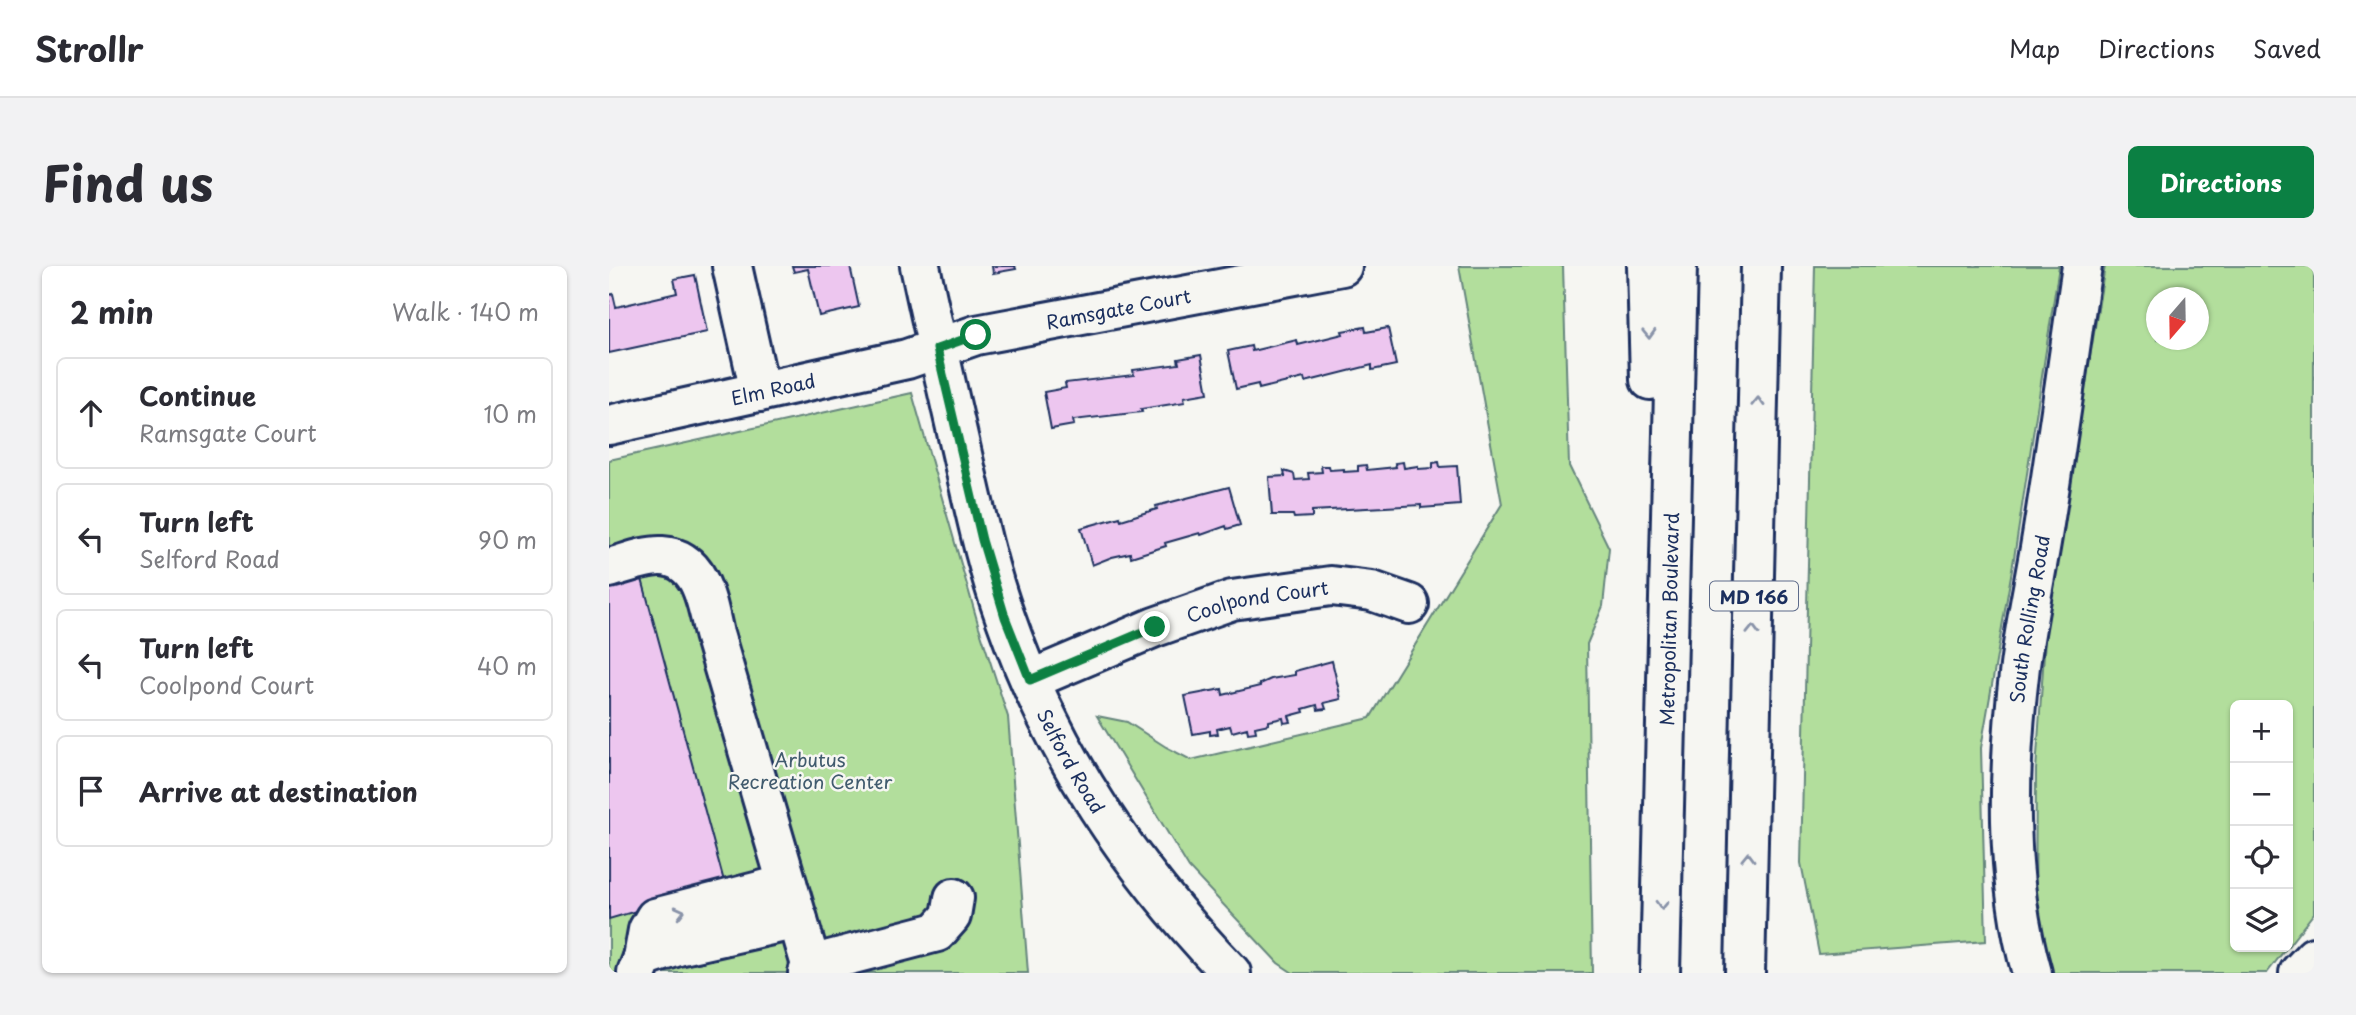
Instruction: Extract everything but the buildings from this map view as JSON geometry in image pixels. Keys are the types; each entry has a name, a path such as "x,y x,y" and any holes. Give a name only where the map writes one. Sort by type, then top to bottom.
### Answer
{"main road":[{"path":"732,266 760,392"},
{"name":"Selford Road","path":"920,266 982,540 1005,617 1030,680 1067,757 1097,810 1146,878 1231,973"},
{"name":"Ramsgate Court","path":"937,349 976,335 1342,266"},
{"path":"1647,266 1664,837"},
{"name":"Metropolitan Boulevard","path":"1660,973 1677,266"},
{"name":"MD 166","path":"1746,973 1761,266"},
{"name":"South Rolling Road","path":"2032,973 2021,937 2015,885 2013,756 2020,666 2082,266"},
{"name":"Elm Road","path":"609,425 907,359 937,349"},
{"path":"609,568 660,555 682,559 703,585 714,634 793,901 810,969 937,932 951,916 954,898"},
{"name":"Coolpond Court","path":"1030,680 1155,627 1232,600 1331,586 1371,591 1409,604"},
{"path":"640,966 648,930 655,918 793,901"},
{"path":"2299,973 2314,957"}],"green space":[{"path":"1459,266 1563,266 1569,466 1609,548 1603,606 1587,644 1592,973 1293,973 1278,963 1189,868 1097,716 1127,722 1191,760 1370,718 1502,504"},
{"path":"1815,266 2059,266 2014,558 1981,748 1986,941 1819,954 1801,863"},
{"path":"2105,266 2314,266 2314,913 2293,940 2293,700 2230,700 2230,952 2283,952 2267,973 2051,973 2035,917 2036,770 2046,625"},
{"name":"Arbutus Recreation Center","path":"912,393 979,627 1008,717 1028,973 609,973 609,460"}],"route":[{"path":"976,335 937,349 982,540 1005,617 1030,680 1155,627"}]}
